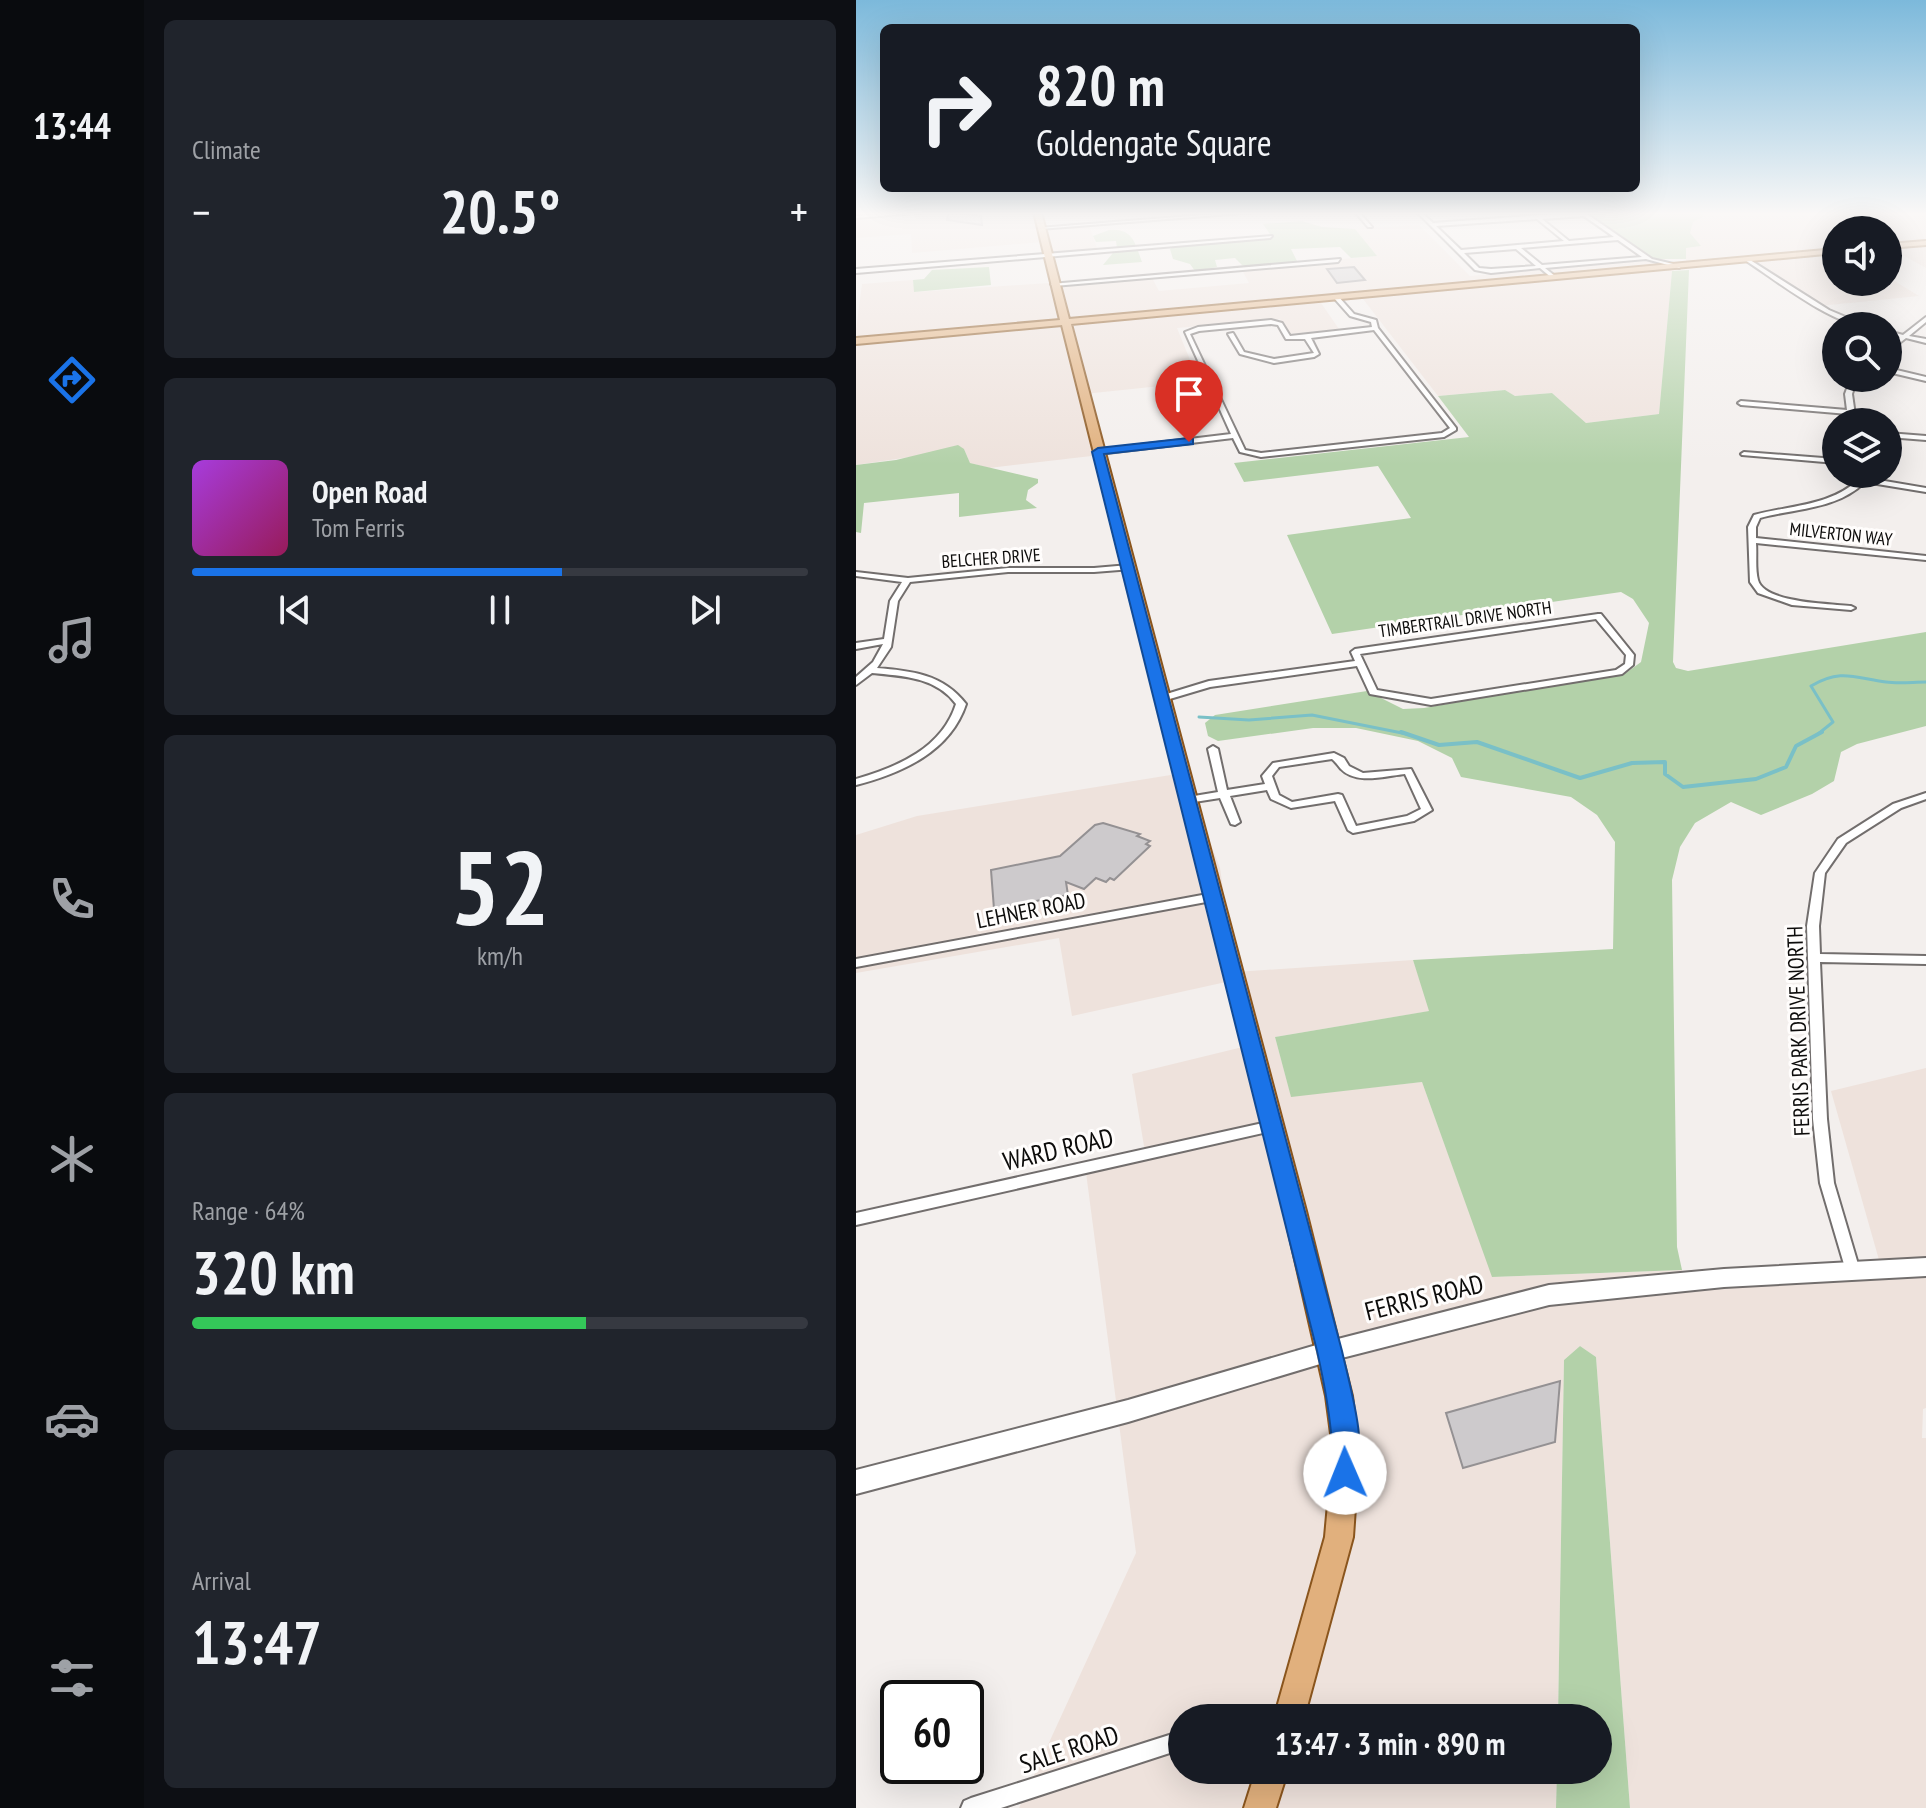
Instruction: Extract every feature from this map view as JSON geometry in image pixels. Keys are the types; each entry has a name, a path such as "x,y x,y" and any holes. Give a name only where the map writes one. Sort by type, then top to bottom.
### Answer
{"main road":[{"path":"1057,296 1330,1351 1346,1449 1344,1498 1328,1582 1293,1704"},
{"path":"856,341 1343,296"},
{"path":"856,335 1032,320 1064,321"},
{"name":"FERRIS ROAD","path":"856,1482 1128,1411 1330,1351 1549,1295 1651,1283 1926,1267"},
{"path":"1260,1808 1268,1784"}],"street":[{"path":"1804,296 1829,312"},
{"path":"1336,297 1352,315 1374,321 1375,328 1454,426 1451,432 1261,455 1242,451 1187,333 1198,329 1229,330 1275,322 1280,324 1289,339 1302,339 1306,335 1375,328"},
{"path":"1902,338 1926,319"},
{"path":"1229,330 1242,353 1274,361 1317,353 1306,335"},
{"path":"1902,335 1926,341"},
{"path":"1902,373 1926,379"},
{"path":"1741,403 1822,410"},
{"path":"1098,452 1235,436"},
{"path":"1902,436 1926,438"},
{"path":"1744,454 1822,460"},
{"path":"1902,485 1926,490"},
{"path":"1851,608 1792,603 1769,595 1754,582 1752,527 1757,517 1778,510 1830,502 1855,488"},
{"name":"MILVERTON WAY","path":"1752,540 1926,558"},
{"name":"BELCHER DRIVE","path":"856,574 908,580 1008,570 1129,567"},
{"path":"856,682 870,670 888,641 889,611 896,593 908,580"},
{"name":"TIMBERTRAIL DRIVE NORTH","path":"1598,616 1630,655 1629,665 1619,672 1431,702 1373,692 1358,663 1355,652 1598,616"},
{"path":"856,646 888,641"},
{"name":"TIMBERTRAIL DRIVE NORTH","path":"1163,698 1221,682 1358,663"},
{"path":"856,782 909,761 948,733 958,718 961,704 953,690 936,681 870,670"},
{"path":"1213,749 1224,794 1235,822"},
{"path":"1334,756 1341,760 1345,768 1362,776 1408,771 1427,810 1410,819 1353,830 1338,797 1291,805 1275,797 1270,786 1267,776 1276,765 1334,756"},
{"path":"1188,800 1270,786"},
{"name":"FERRIS PARK DRIVE NORTH","path":"1853,1271 1827,1183 1820,1119 1813,926 1820,873 1842,841 1897,806 1926,796"},
{"name":"LEHNER ROAD","path":"856,963 1213,897"},
{"path":"1816,958 1926,960"},
{"name":"WARD ROAD","path":"856,1219 1272,1126"},
{"name":"SALE ROAD","path":"971,1808 1168,1745"}],"shaded area":[{"path":"860,296 1670,296 1659,414 1586,423 1552,393 1515,396 1504,390 1438,396 1363,299 1321,303 1339,329 1290,334 1280,319 1177,328 1199,382 1084,394 1100,455 989,468 970,463 964,449 856,465 856,330"},
{"path":"1804,296 1915,296 1819,306"},
{"path":"1183,773 1220,868 1235,972 1413,960 1430,1011 1275,1037 1291,1096 1422,1082 1493,1277 1682,1270 1683,1280 1881,1267 1831,1091 1926,1068 1926,1408 1923,1409 1922,1438 1926,1438 1926,1808 1630,1808 1596,1357 1580,1346 1564,1360 1558,1704 1168,1704 1168,1784 1557,1784 1556,1808 1019,1808 1136,1553 1085,1165 1145,1152 1132,1074 1255,1044 1235,980 1072,1016 1059,938 856,973 856,835 917,816"}],"green space":[{"path":"1670,296 1688,296 1673,662 1676,668 1688,671 1926,632 1926,726 1857,744 1841,752 1834,781 1812,794 1761,815 1731,802 1695,823 1680,847 1672,880 1677,1247 1682,1270 1492,1277 1422,1082 1291,1097 1275,1037 1429,1011 1413,960 1613,949 1615,842 1597,815 1571,797 1461,777 1452,758 1418,741 1356,728 1313,728 1218,741 1208,736 1205,723 1215,715 1367,691 1403,709 1424,708 1626,673 1641,662 1649,623 1633,599 1621,592 1332,634 1287,535 1411,518 1378,466 1244,482 1234,463 1469,437 1438,396 1505,390 1515,396 1552,393 1586,423 1659,414"},
{"path":"958,445 964,449 970,463 1038,479 1038,483 1028,490 1026,500 1037,508 959,517 959,493 864,503 861,533 856,532 856,465 896,460"},
{"path":"1580,1346 1596,1357 1630,1808 1556,1808 1557,1784 1612,1784 1612,1704 1558,1704 1564,1360"}],"building":[{"path":"1103,823 1140,834 1137,836 1150,841 1146,844 1150,846 1114,880 1110,878 1106,882 1096,878 1084,889 1066,882 1068,895 994,909 991,870 1060,856 1095,825"},
{"path":"1560,1381 1555,1442 1463,1468 1446,1413"}],"waterway":[{"path":"1818,734 1833,722 1811,686 1822,680 1848,676 1891,683 1926,682"},
{"path":"1199,717 1249,720 1312,715 1407,734"},
{"path":"1401,732 1407,734"},
{"path":"1407,734 1439,745 1477,742 1580,778 1632,763 1665,762 1665,774 1683,787 1756,779 1786,767 1796,746 1822,732"}],"route":[{"path":"1189,442 1098,452 1330,1351 1346,1449 1345,1473"}]}
